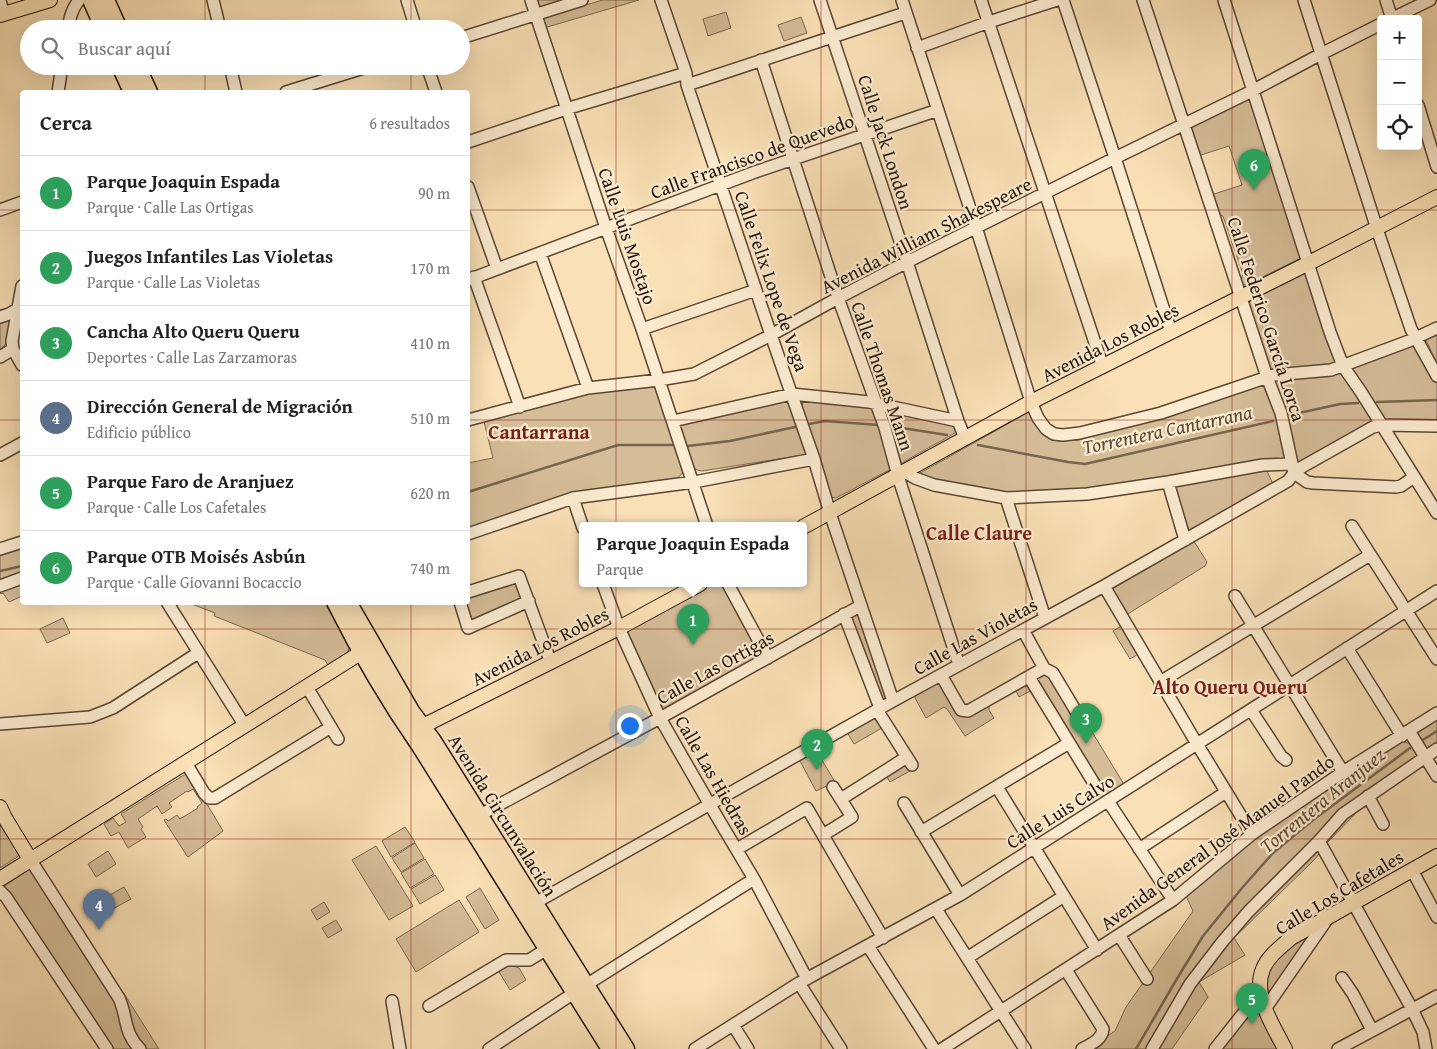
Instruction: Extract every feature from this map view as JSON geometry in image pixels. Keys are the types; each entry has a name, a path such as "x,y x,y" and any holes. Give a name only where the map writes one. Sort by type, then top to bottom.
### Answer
{"highway":[{"path":"91,0 100,20"},
{"path":"106,0 116,20"},
{"path":"124,75 131,90"},
{"path":"141,75 148,90"},
{"name":"Avenida Circunvalación","path":"337,605 423,726 480,815 534,903 581,989 610,1049"},
{"name":"Avenida Circunvalación","path":"349,605 367,649 402,720 547,949 581,989 626,1049"}],"main road":[{"path":"1,10 50,0"},
{"name":"Avenida Los Robles","path":"807,525 1031,402 1377,229 1437,197"},
{"name":"Avenida Los Robles","path":"423,726 551,663 694,587"},
{"path":"0,879 367,649"},
{"path":"0,807 30,860"},
{"name":"Calle Los Cafetales","path":"1285,1049 1264,1006 1260,985 1262,970 1272,955 1291,938 1437,856"}],"street":[{"path":"69,20 73,8 79,0"},
{"path":"213,0 218,20"},
{"path":"407,0 413,20"},
{"name":"Calle Luis Mostajo","path":"531,0 706,522"},
{"path":"470,35 582,0"},
{"name":"Calle Felix Lope de Vega","path":"661,0 720,185 814,459 860,606 893,701"},
{"name":"Calle Jack London","path":"820,0 958,422 965,438"},
{"path":"902,0 1031,402 1038,418 1046,429 1054,434 1080,433 1161,413 1274,375 1331,370 1416,338 1437,328"},
{"path":"982,0 1103,367"},
{"path":"917,48 1057,0"},
{"path":"1063,0 1171,332"},
{"name":"Calle Federico García Lorca","path":"1143,0 1267,377 1281,413 1293,469"},
{"path":"1224,0 1330,332 1344,366 1437,513"},
{"path":"1304,0 1411,329 1437,376"},
{"path":"1386,0 1390,15"},
{"path":"1396,15 1406,6 1430,0"},
{"path":"470,141 566,109 761,60 906,13"},
{"name":"Avenida William Shakespeare","path":"470,420 588,388 694,374 907,262 1252,91 1377,26"},
{"name":"Calle Thomas Mann","path":"761,60 838,298 902,474 959,665"},
{"path":"58,90 61,75"},
{"path":"232,75 236,90"},
{"path":"292,90 341,75"},
{"path":"431,75 435,90"},
{"name":"Calle Francisco de Quevedo","path":"471,279 720,185 938,110"},
{"path":"1422,118 1437,167"},
{"path":"470,193 497,269"},
{"path":"0,210 20,203"},
{"path":"540,253 588,388"},
{"path":"471,279 520,407"},
{"path":"642,329 756,290"},
{"path":"0,317 20,307"},
{"path":"20,307 12,342 13,349 20,361"},
{"path":"0,357 13,349"},
{"path":"673,421 792,394 877,404 958,422"},
{"name":"Calle Las Violetas","path":"534,903 878,709 1104,586 1288,482 1293,469 1302,467 1373,427 1383,425 1437,426"},
{"path":"0,455 20,444"},
{"path":"470,533 572,498 694,482 814,459"},
{"path":"902,474 934,486 1006,498 1087,494 1168,482 1263,464 1293,469 1306,482 1313,483 1396,487 1414,478"},
{"path":"1168,482 1185,540"},
{"path":"572,498 581,522"},
{"path":"1006,498 1045,618"},
{"path":"1352,526 1437,659"},
{"path":"0,549 20,543"},
{"path":"1160,682 1370,555"},
{"path":"470,591 519,576 551,663"},
{"path":"0,586 20,579"},
{"path":"1104,586 1252,834"},
{"name":"Calle Las Hiedras","path":"604,587 619,628 660,718 754,879 803,981 841,1049"},
{"path":"730,587 768,658"},
{"name":"Calle Luis Calvo","path":"695,1049 803,981 960,895 1437,591"},
{"path":"1235,596 1343,772"},
{"path":"461,605 468,628 529,601"},
{"path":"170,605 245,726"},
{"name":"Calle Las Ortigas","path":"480,815 660,718 860,606"},
{"path":"841,799 909,761 878,709 844,614"},
{"path":"1023,630 1044,668 1053,673 1083,723"},
{"path":"1347,648 1405,734 1425,757 1437,776"},
{"path":"0,724 90,717 104,712 198,653"},
{"path":"941,675 961,710 968,711 1044,668"},
{"path":"1029,677 1095,785"},
{"path":"307,687 338,739"},
{"path":"1251,710 1280,756 1286,760"},
{"name":"Avenida General José Manuel Pando","path":"942,1049 1173,900 1252,834 1343,772 1437,713"},
{"path":"186,763 204,793 209,798 215,798 331,727"},
{"path":"921,832 1069,743"},
{"path":"1152,1049 1190,984 1249,910 1319,841 1343,814 1437,749"},
{"path":"822,835 852,817 834,787"},
{"path":"997,787 1096,950"},
{"path":"1139,849 1226,792"},
{"path":"1368,796 1383,824"},
{"path":"1108,801 1173,900"},
{"path":"904,803 960,895"},
{"path":"737,849 807,808 882,938"},
{"path":"1319,841 1412,1009 1423,1032 1426,1049"},
{"path":"30,860 119,998 123,1007 127,1030 140,1049"},
{"path":"1412,870 1437,917"},
{"path":"489,1049 754,879"},
{"path":"0,891 6,896 107,1049"},
{"path":"967,958 1064,896"},
{"path":"936,909 1025,1049"},
{"path":"1215,1049 1245,1010 1250,1007 1264,1006 1330,916"},
{"path":"1119,935 1147,979"},
{"path":"868,946 934,1049"},
{"path":"429,1006 506,960 529,960 547,949"},
{"path":"1066,970 1103,1029 1103,1033 1098,1039 1082,1049"},
{"path":"1342,978 1353,994 1372,1030"},
{"path":"1338,1049 1437,996"},
{"path":"392,1001 400,1049"},
{"path":"732,1025 748,1049"}],"shaded area":[{"path":"535,0 563,0 540,7"},
{"path":"603,0 639,0 544,28 542,21 544,17"},
{"path":"726,12 731,28 708,36 703,19"},
{"path":"801,17 807,33 784,41 778,25"},
{"path":"1246,98 1250,99 1252,103 1301,256 1299,259 1243,285 1240,282 1243,274 1223,216 1217,214 1211,195 1242,185 1229,146 1198,156 1189,129 1191,125"},
{"path":"1307,272 1338,361 1326,367 1270,371 1247,305 1248,302"},
{"path":"10,319 7,342 0,351 0,320"},
{"path":"1437,329 1437,364 1425,338"},
{"path":"1408,344 1414,345 1425,367 1437,382 1437,421 1386,421 1301,464 1296,463 1273,381"},
{"path":"1262,383 1266,387 1280,423 1286,460 1082,491 1004,494 913,477 1029,412 1040,431 1049,439 1059,441 1079,440"},
{"path":"650,385 658,390 683,470 682,474 676,479 470,529 470,463 493,458 484,422 586,393"},
{"path":"805,401 874,408 891,469 836,498 831,497 801,407"},
{"path":"785,402 790,404 806,453 804,455 702,471 693,467 679,425 683,419"},
{"path":"886,411 959,426 960,430 899,463 884,414"},
{"path":"1266,469 1273,484 1192,530 1186,529 1174,486"},
{"path":"1191,542 1195,543 1207,562 1205,566 1126,615 1112,589 1113,587"},
{"path":"20,545 20,576 0,582 0,553"},
{"path":"518,578 525,600 472,624 464,605 470,605 470,594"},
{"path":"20,583 20,597 9,602 3,593 0,594 0,590"},
{"path":"706,587 726,587 760,653 759,656 664,710 627,634 632,625"},
{"path":"194,605 329,605 350,645 348,652 328,665 325,660 214,616 215,613"},
{"path":"857,614 886,697 882,701 851,620 851,617"},
{"path":"63,618 70,633 47,643 40,629"},
{"path":"1123,625 1140,653 1130,659 1113,631"},
{"path":"1047,672 1086,722 1125,786 1102,800 1036,684 1037,678"},
{"path":"939,682 958,711 1027,684 1032,690 1019,697 1016,691 989,706 989,710 994,718 965,736 947,709 944,707 926,718 914,696"},
{"path":"1437,717 1437,743 1425,750 1417,737 1418,733 1425,725"},
{"path":"874,718 882,728 854,744 847,732"},
{"path":"1402,741 1410,744 1422,763 1361,796 1246,909 1150,1049 1088,1049 1115,1031 1126,1007 1193,911 1186,896 1255,836 1347,773"},
{"path":"816,750 835,782 816,791 799,759"},
{"path":"906,763 910,771 890,782 885,774"},
{"path":"189,774 223,831 187,856 164,820 168,821 177,815 180,819 198,808 202,803 193,789 169,803 172,807 162,814 157,806 138,819 146,837 128,848 119,832 111,836 104,824 113,818 119,826 126,822 121,814 184,775"},
{"path":"1365,804 1366,807 1362,807 1325,845 1322,840 1342,819"},
{"path":"0,819 20,855 0,868"},
{"path":"405,827 415,842 391,857 382,841"},
{"path":"415,843 424,858 401,872 392,858"},
{"path":"376,846 413,906 389,920 352,860"},
{"path":"1318,846 1321,852 1312,862 1234,938 1245,955 1199,982 1208,997 1172,1049 1155,1049 1172,1019 1232,933"},
{"path":"108,851 116,864 96,877 88,864"},
{"path":"425,859 434,874 410,888 401,873"},
{"path":"30,869 117,1003 135,1049 111,1049 3,887"},
{"path":"435,875 444,890 420,904 411,889"},
{"path":"124,887 131,899 109,911 103,899"},
{"path":"480,888 499,920 485,929 466,897"},
{"path":"459,900 479,932 416,972 396,939"},
{"path":"324,902 330,912 317,920 311,910"},
{"path":"336,920 342,930 328,938 322,928"},
{"path":"1314,932 1268,1000 1266,987 1267,976 1271,966 1285,951"},
{"path":"511,965 519,968 526,980 510,990 498,970"},
{"path":"123,992 159,1049 144,1049 131,1031"},
{"path":"1259,1010 1280,1049 1219,1049 1249,1011"}],"waterway":[{"name":"Torrentera Cantarrana","path":"1377,402 1437,400"},
{"name":"Torrentera Cantarrana","path":"1290,415 1340,404 1358,403"},
{"name":"Torrentera Cantarrana","path":"809,424 825,421 879,425"},
{"name":"Torrentera Cantarrana","path":"978,445 1085,464 1273,421"},
{"name":"Torrentera Cantarrana","path":"889,426 947,435"},
{"name":"Torrentera Cantarrana","path":"688,446 730,441 795,427"},
{"name":"Torrentera Cantarrana","path":"470,491 618,445 673,445"},
{"name":"Torrentera Cantarrana","path":"0,571 20,566"},
{"name":"Torrentera Aranjuez","path":"1421,741 1437,731"},
{"name":"Torrentera Aranjuez","path":"1136,1049 1203,936 1273,853 1313,820 1410,748"}],"place":[{"name":"Parque OTB Moisés Asbún","path":"1254,190"},
{"name":"Parque Joaquin Espada","path":"693,645"},
{"name":"Cancha Alto Queru Queru","path":"1086,744"},
{"name":"Juegos Infantiles Las Violetas","path":"817,770"},
{"name":"Dirección General de Migración","path":"99,930"},
{"name":"Parque Faro de Aranjuez","path":"1252,1024"}],"district":[{"name":"Cantarrana","path":"539,431"},
{"name":"Calle Claure","path":"979,532"},
{"name":"Alto Queru Queru","path":"1230,686"}]}
